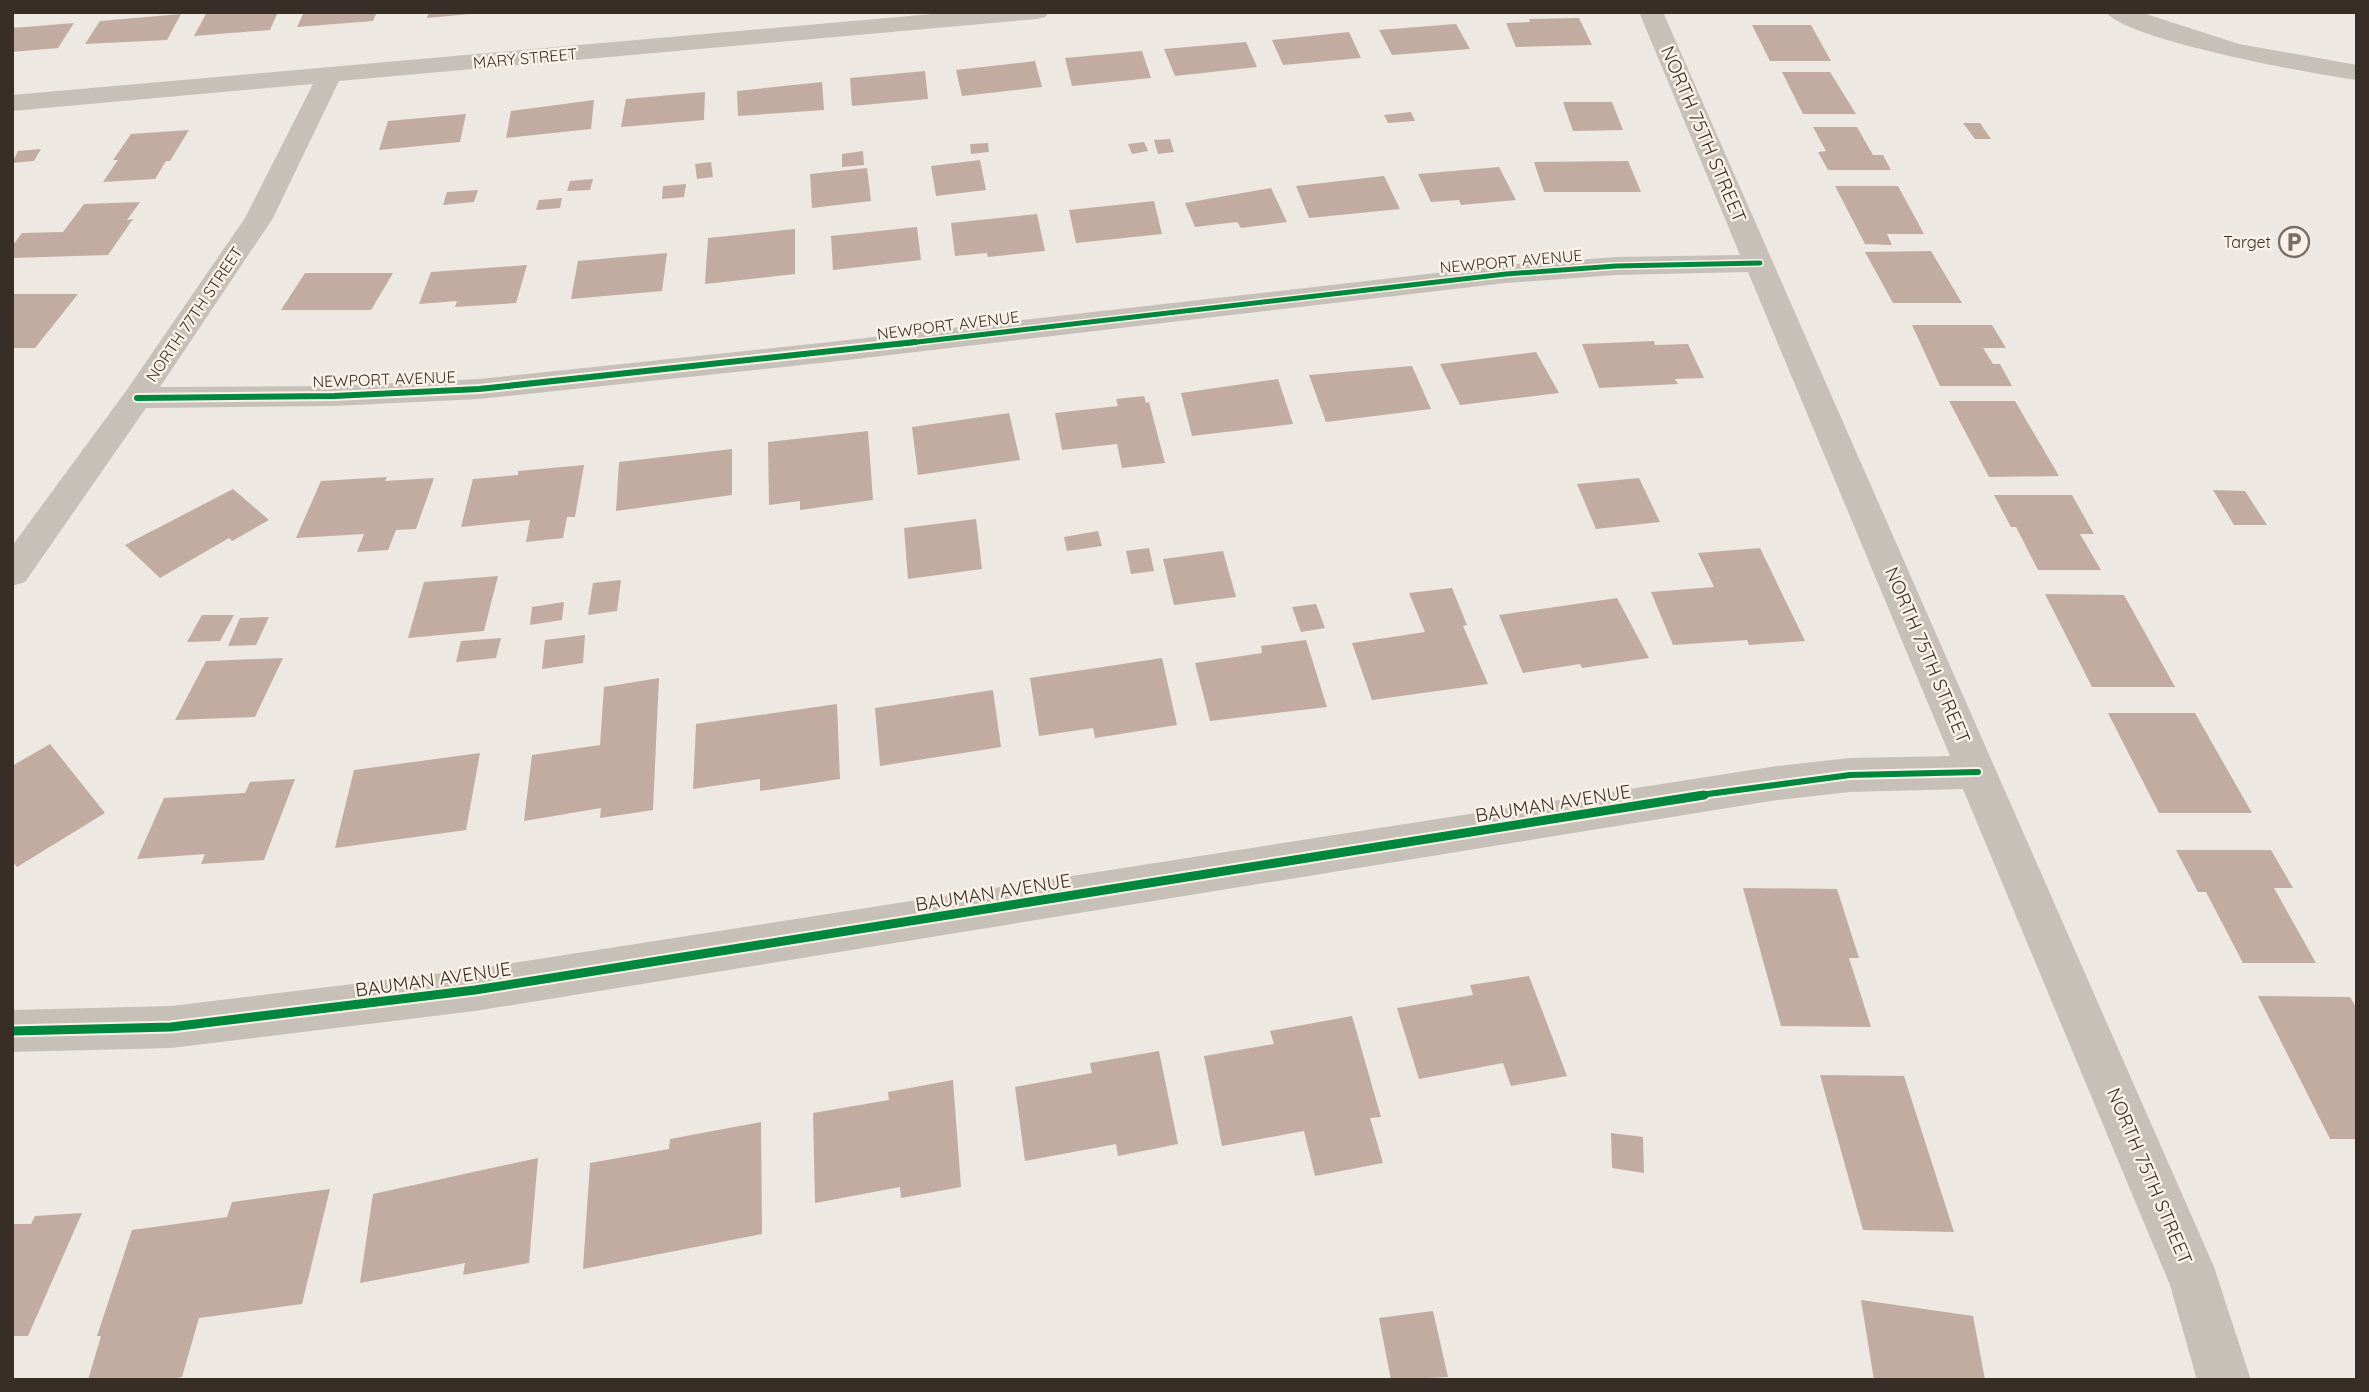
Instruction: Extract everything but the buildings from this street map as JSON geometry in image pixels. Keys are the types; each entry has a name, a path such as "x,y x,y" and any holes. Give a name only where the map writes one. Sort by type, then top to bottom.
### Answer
{"street":[{"name":"MARY STREET","path":"12,103 1037,12"},
{"name":"NORTH 75TH STREET","path":"1651,12 2196,1284 2224,1380"},
{"path":"2118,12 2179,36 2224,48 2357,73"},
{"name":"NORTH 77TH STREET","path":"12,573 137,398 260,218 329,76"},
{"name":"NEWPORT AVENUE","path":"137,398 334,396 480,389 830,352 1506,274 1616,266 1760,263"},
{"name":"BAUMAN AVENUE","path":"12,1031 171,1027 475,990 1777,783 1850,775 1978,772"}],"cycle path":[{"path":"137,398 334,396 479,389 830,352 1506,274 1616,266 1760,263"},
{"path":"12,1031 171,1027 475,990 1777,783 1850,775 1978,772"}],"place":[{"name":"Target","path":"2294,242"}]}
